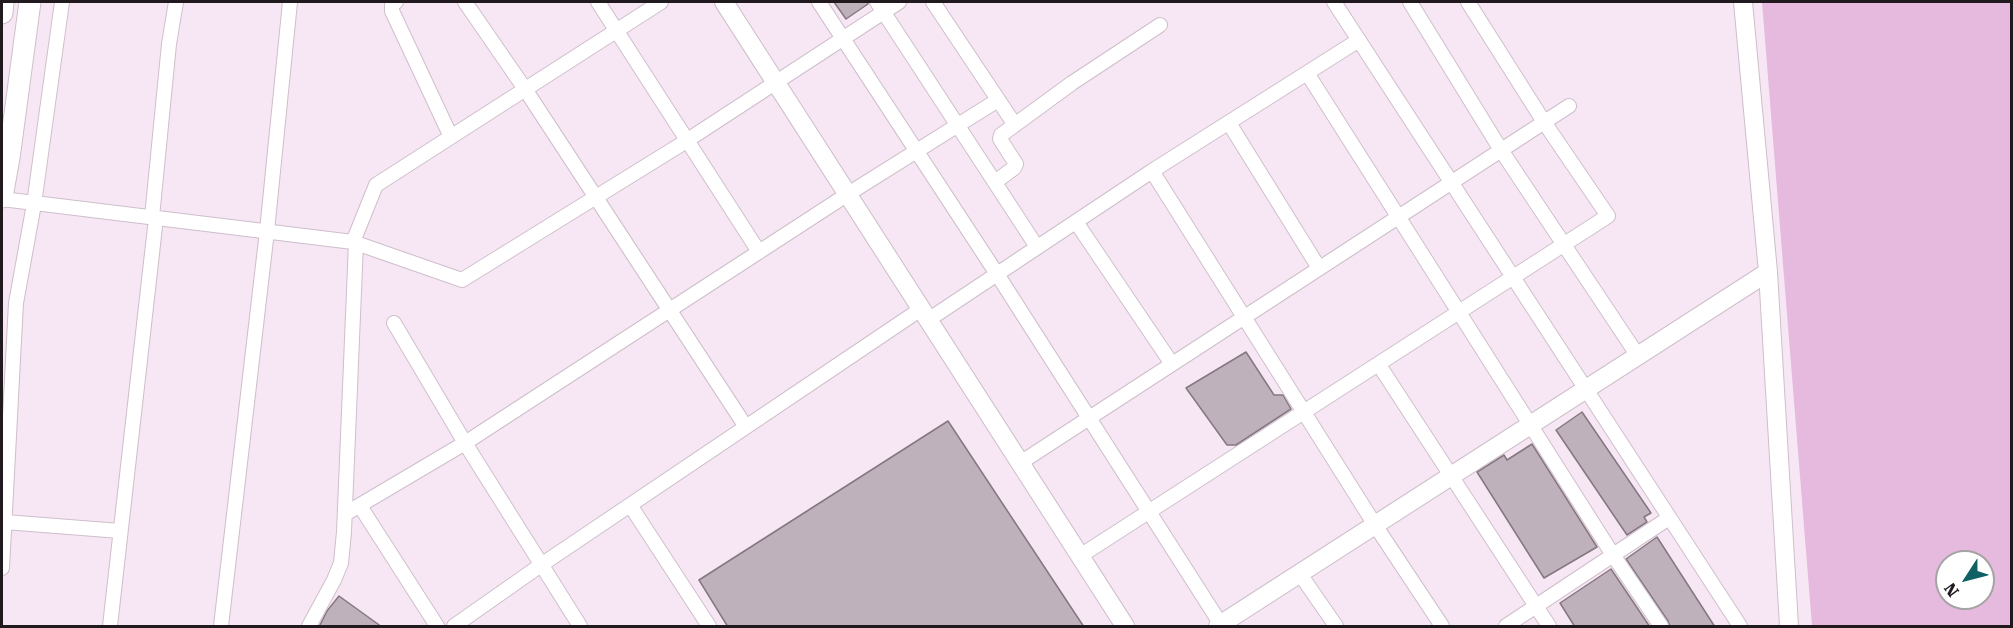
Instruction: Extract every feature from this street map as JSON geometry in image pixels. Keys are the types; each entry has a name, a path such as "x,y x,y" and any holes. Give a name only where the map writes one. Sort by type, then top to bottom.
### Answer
{"main road":[{"path":"2,14 3,2"},
{"path":"2,198 30,2"}],"street":[{"path":"2,568 16,303 34,204 62,2"},
{"path":"110,627 154,218 169,44 176,2"},
{"path":"221,627 267,231 290,2"},
{"path":"396,2 392,5 392,11 451,137"},
{"path":"465,2 525,89 668,311 746,427"},
{"path":"598,2 759,252"},
{"path":"309,627 341,563 345,514 354,242 376,185 661,2"},
{"path":"724,2 1125,627"},
{"path":"819,2 997,274 1220,626 1768,272"},
{"path":"2,198 34,204 354,242 462,280 776,82 843,38 881,6 898,2"},
{"path":"933,2 1015,125"},
{"path":"1334,2 1740,627"},
{"path":"1410,2 1501,150 1638,356"},
{"path":"1080,556 1608,216 1467,2"},
{"path":"1743,2 1768,272 1790,627"},
{"path":"881,6 1037,247"},
{"path":"995,182 1016,164 1000,140 1001,135 1072,83 1160,26"},
{"path":"454,627 541,565 746,427 925,314 997,274 1152,171 1359,40"},
{"path":"1307,73 1661,627"},
{"path":"345,514 465,443 916,150 998,100"},
{"path":"1020,463 1569,106"},
{"path":"1229,123 1319,268"},
{"path":"1152,171 1442,627"},
{"path":"1076,222 1172,364"},
{"path":"393,323 580,627"},
{"path":"1379,365 1549,627"},
{"path":"630,505 709,627"},
{"path":"360,506 437,627"},
{"path":"1506,627 1669,518"},
{"path":"5,522 120,531"},
{"path":"1300,574 1336,627"}],"shaded area":[{"path":"1762,2 2011,2 2011,626 1812,626"}],"building":[{"path":"834,2 868,2 868,4 846,19"},
{"path":"1246,352 1274,395 1283,395 1291,409 1236,445 1227,445 1186,388"},
{"path":"1582,412 1651,513 1644,517 1647,522 1627,535 1556,430"},
{"path":"948,421 1084,627 728,627 699,580"},
{"path":"1532,444 1597,547 1544,578 1477,472 1504,455 1507,460"},
{"path":"1657,537 1715,627 1670,627 1626,559"},
{"path":"1611,569 1650,627 1575,627 1560,603"},
{"path":"339,596 382,627 319,627 327,611"}]}
